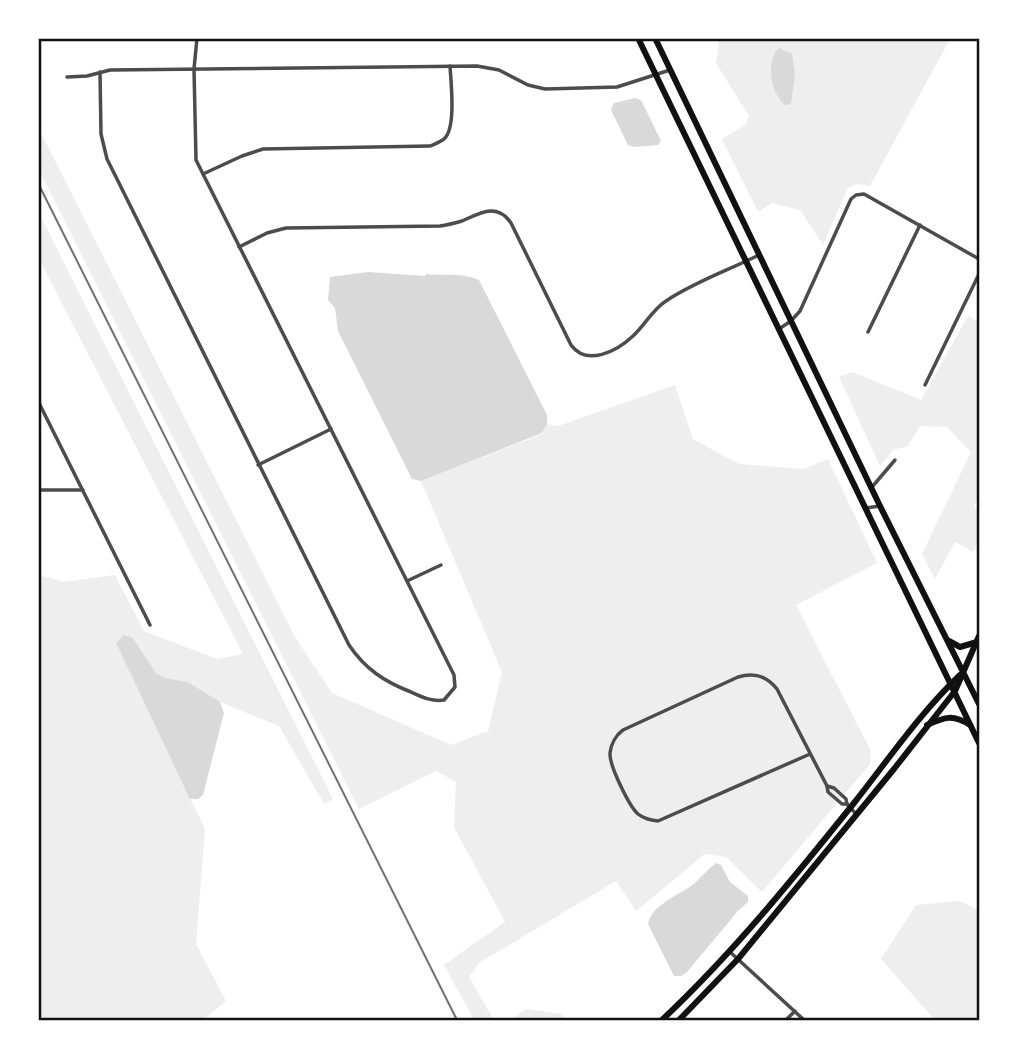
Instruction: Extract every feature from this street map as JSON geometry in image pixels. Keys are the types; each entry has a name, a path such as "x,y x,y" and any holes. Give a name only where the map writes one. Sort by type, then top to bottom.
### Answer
{"main road":[{"path":"638,38 979,743"},
{"path":"655,38 880,506 979,704"},
{"path":"948,640 960,647 978,639"},
{"path":"679,1020 738,959 858,816 955,691 978,639"},
{"path":"662,1020 730,952 963,671"},
{"path":"927,725 953,716 971,725"}],"street":[{"path":"100,72 101,134 107,159 349,645 371,671 392,685 428,699 444,700 455,687 454,675 195,155 194,69 197,38"},
{"path":"203,174 263,149 437,144 444,139 451,124 450,66"},
{"path":"66,77 86,76 110,70 450,66 488,67 528,85 545,89 617,87 670,70"},
{"path":"779,329 791,321 805,301 850,199 856,195 864,194 979,259"},
{"path":"239,247 267,233 286,228 440,226 481,212 494,211 507,217 511,223 571,345 579,353 592,357 624,343 666,301 759,255"},
{"path":"868,332 920,225"},
{"path":"925,385 979,274"},
{"path":"38,401 149,625"},
{"path":"258,465 331,429"},
{"path":"872,487 895,460"},
{"path":"38,490 83,490"},
{"path":"866,508 880,506"},
{"path":"407,582 441,565"},
{"path":"810,754 658,821 642,817 635,811 611,762 610,753 616,738 624,730 738,677 753,675 765,678 778,689 827,786 828,792 842,804 849,806 858,816"},
{"path":"730,952 804,1020"},
{"path":"786,1020 794,1011"}],"shaded area":[{"path":"717,39 950,39 870,186 856,184 848,188 823,245 800,210 772,203 758,212 722,139 746,124 749,116 716,63 719,44"},
{"path":"779,48 792,54 795,73 791,104 785,105 776,94 771,69"},
{"path":"635,98 641,100 661,141 658,145 628,145 611,110 614,103"},
{"path":"38,127 295,637 332,693 451,745 488,731 502,672 421,481 542,434 547,424 558,426 675,385 693,439 739,464 804,469 828,459 877,563 796,605 871,751 870,764 762,892 726,857 705,854 636,911 616,881 479,963 469,977 494,1020 474,1020 444,965 505,922 454,827 456,782 436,771 359,809 39,170"},
{"path":"38,211 333,799 324,804 279,726 220,702 188,682 165,678 156,673 133,638 116,643 205,829 196,944 226,1001 203,1020 39,1020 39,575 64,582 115,575 144,631 217,659 243,654 39,259"},
{"path":"368,272 425,276 460,275 479,280 547,415 547,424 542,433 421,481 412,479 338,331 335,308 328,300 330,277"},
{"path":"968,316 979,322 979,496 974,507 979,511 979,540 973,552 955,542 935,579 922,554 971,452 947,427 920,426 908,446 893,450 880,466 839,377 852,372 921,400"},
{"path":"124,635 133,638 156,673 165,678 188,682 220,702 224,713 203,795 198,799 190,799 116,643"},
{"path":"716,863 721,865 730,882 748,896 748,902 687,972 674,976 648,924 661,905 695,883"},
{"path":"960,901 979,911 979,1020 935,1020 881,959 916,905"},
{"path":"527,1009 562,1014 565,1020 510,1020"}],"railway":[{"path":"38,183 457,1020"}]}
